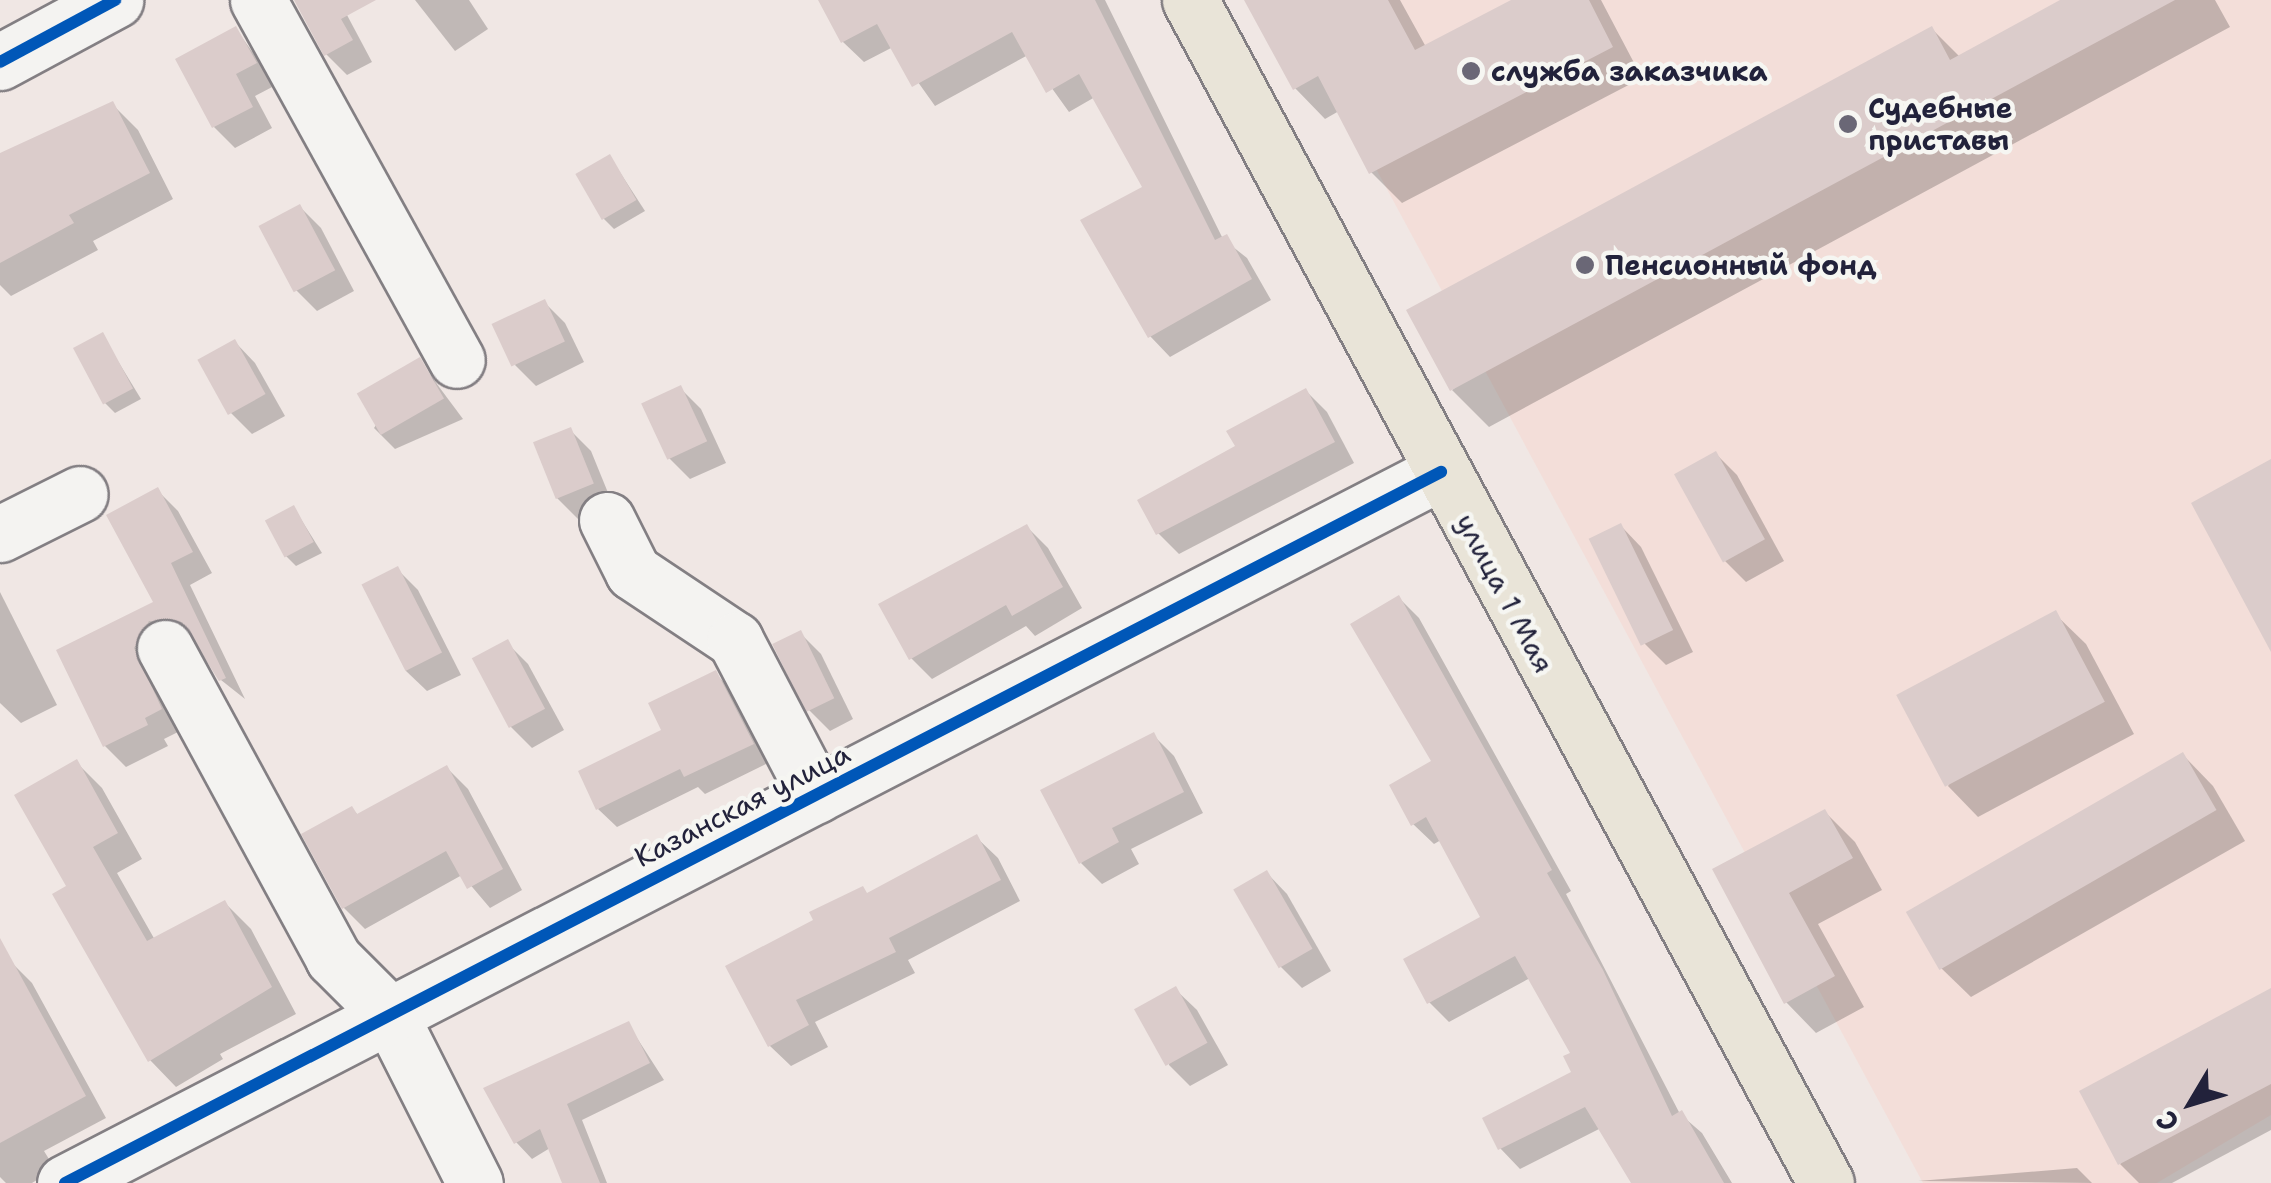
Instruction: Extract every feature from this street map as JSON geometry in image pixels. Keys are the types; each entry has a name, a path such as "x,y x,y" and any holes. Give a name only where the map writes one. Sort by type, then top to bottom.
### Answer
{"main road":[{"name":"улица 1 Мая","path":"1190,0 1826,1183"}],"street":[{"path":"0,62 115,0"},
{"path":"258,0 458,360"},
{"name":"Казанская улица","path":"65,1183 1441,472"},
{"path":"0,534 80,494"},
{"path":"607,520 633,572 735,640 816,795"},
{"path":"164,648 332,958 390,1015 475,1183"}],"shaded area":[{"path":"1285,0 2271,0 2271,1115 2157,1183 1923,1183"}],"building":[{"path":"294,0 376,0 341,19 353,40 324,56"},
{"path":"818,0 1095,0 1215,240 1227,234 1252,279 1148,338 1080,220 1142,187 1079,74 1046,93 1012,32 912,87 877,24 841,43"},
{"name":"служба заказчика","path":"1244,0 1388,0 1415,50 1511,0 1589,0 1613,47 1369,174 1318,76 1293,90"},
{"path":"2060,0 2175,0 1450,391 1406,310 1932,26 1950,60"},
{"path":"236,26 257,63 236,74 253,107 212,128 175,59"},
{"path":"113,101 150,173 69,215 74,223 0,263 0,153"},
{"path":"610,154 636,200 602,220 575,174"},
{"path":"300,204 335,270 294,292 259,226"},
{"path":"545,299 565,342 511,367 492,324"},
{"path":"103,332 133,389 103,404 73,348"},
{"path":"235,339 266,394 228,415 197,360"},
{"path":"420,357 444,399 381,435 357,394"},
{"path":"681,385 707,441 667,460 641,404"},
{"path":"1306,388 1335,442 1156,535 1137,500 1235,446 1226,431"},
{"path":"571,427 594,484 556,499 533,442"},
{"path":"1716,451 1765,539 1723,563 1674,474"},
{"path":"2271,459 2271,652 2191,503"},
{"path":"158,487 193,552 171,563 226,678 219,681 182,622 149,621 134,648 162,709 145,718 148,725 103,747 56,650 153,602 106,515"},
{"path":"294,505 314,542 285,558 265,520"},
{"path":"1621,523 1673,630 1641,646 1589,539"},
{"path":"1027,524 1063,587 1012,616 1006,605 909,660 878,604"},
{"path":"398,566 442,652 406,671 361,585"},
{"path":"1399,595 1552,870 1547,873 1603,970 1672,1116 1682,1110 1724,1183 1631,1183 1585,1107 1498,1150 1482,1118 1571,1072 1563,1056 1570,1053 1515,956 1427,1004 1403,959 1480,917 1426,817 1411,826 1389,785 1431,761 1350,624"},
{"path":"2056,610 2105,702 1945,787 1896,695"},
{"path":"801,630 834,698 806,712 772,644"},
{"path":"508,639 545,709 509,728 472,658"},
{"path":"716,670 754,744 684,777 680,769 596,810 578,771 661,730 648,703"},
{"path":"1154,732 1184,792 1112,828 1119,842 1079,864 1040,790"},
{"path":"2183,752 2216,810 1939,970 1906,912"},
{"path":"77,759 118,833 93,847 147,941 225,900 272,987 148,1062 52,894 66,886 14,795"},
{"path":"447,765 503,869 467,889 446,851 342,909 301,834 352,806 357,814"},
{"path":"1825,809 1853,858 1789,893 1835,976 1784,1004 1712,869"},
{"path":"977,834 1001,880 889,938 896,952 796,1000 809,1025 768,1047 725,966 813,920 809,912 863,886 867,893"},
{"path":"1267,870 1312,949 1279,968 1233,889"},
{"path":"0,938 86,1096 0,1143"},
{"path":"1176,986 1208,1043 1166,1066 1134,1009"},
{"path":"2271,988 2271,1084 2118,1165 2079,1091"},
{"path":"629,1021 650,1063 567,1104 600,1183 562,1183 540,1129 514,1144 483,1088"}],"cycle path":[{"path":"0,62 115,0"},
{"path":"65,1183 1441,472"}],"place":[{"name":"служба заказчика","path":"1471,71"},
{"name":"Судебные приставы","path":"1848,124"},
{"name":"Пенсионный фонд","path":"1585,265"}]}
